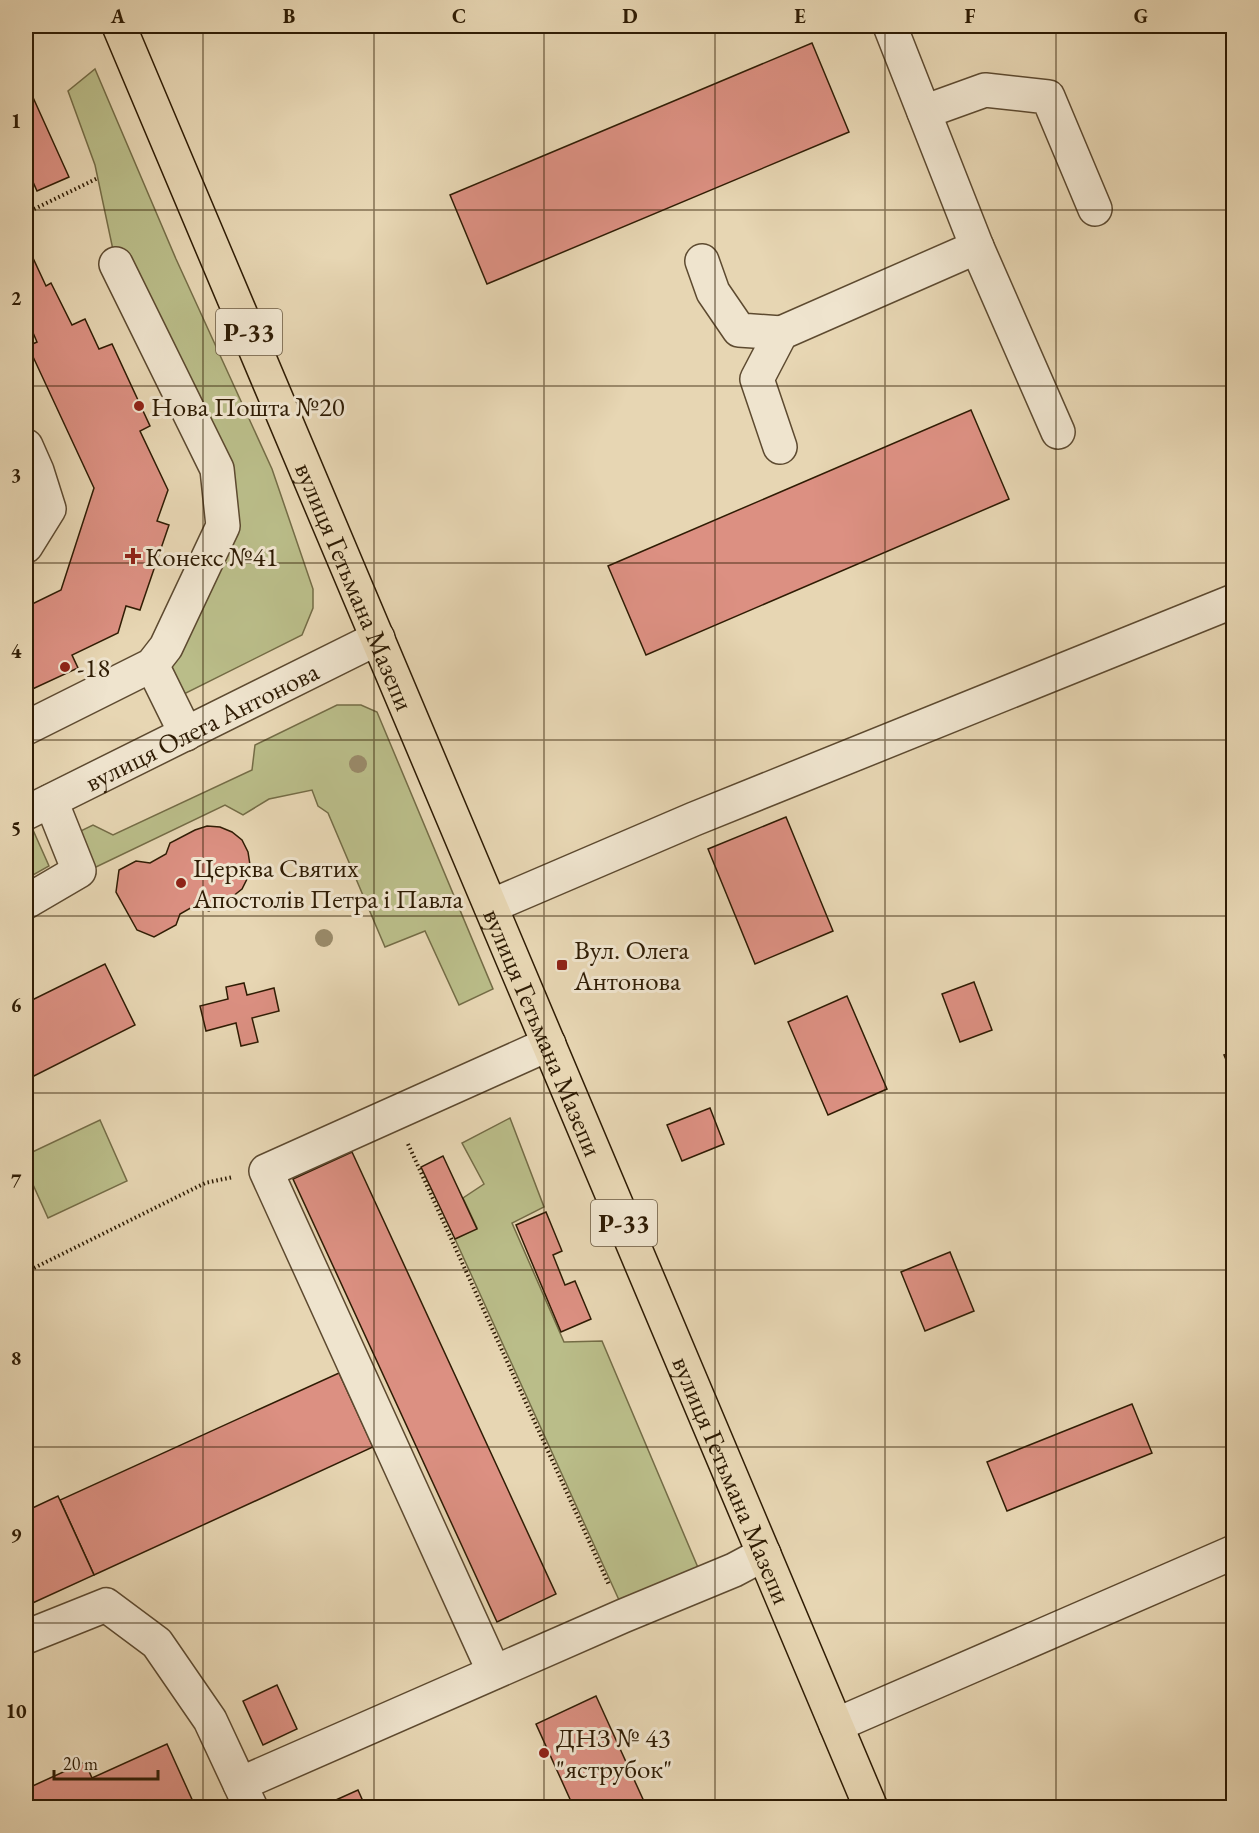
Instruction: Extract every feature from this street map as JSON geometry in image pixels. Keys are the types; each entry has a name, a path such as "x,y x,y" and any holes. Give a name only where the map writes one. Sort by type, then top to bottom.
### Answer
{"main road":[{"name":"вулиця Гетьмана Мазепи","path":"119,26 871,1808"}],"street":[{"path":"890,26 977,247 1058,432"},
{"path":"924,112 985,90 1048,97 1095,209"},
{"path":"702,261 713,292 739,330 781,333 977,247"},
{"path":"26,728 152,665 166,647 223,526 217,469 117,264"},
{"path":"780,447 757,379 781,333"},
{"path":"26,446 49,509 26,546"},
{"path":"491,906 694,819 1233,601"},
{"name":"вулиця Олега Антонова","path":"38,807 378,638"},
{"path":"152,665 186,734"},
{"path":"26,902 79,871 38,807"},
{"path":"494,1672 266,1171 549,1044"},
{"path":"836,1725 1233,1552"},
{"path":"26,1637 106,1605 157,1643 210,1719 245,1796 494,1672 734,1570 764,1554"}],"path":[{"path":"26,213 98,178"},
{"path":"394,1114 623,1616"},
{"path":"26,1272 205,1183 266,1171"}],"green space":[{"path":"95,69 176,259 272,469 313,589 313,608 302,635 180,696 165,665 223,526 116,264 95,165 68,91"},
{"path":"337,705 361,705 377,712 493,989 459,1005 425,931 385,947 328,813 318,806 312,790 269,799 243,815 225,805 96,867 79,871 66,838 93,825 113,835 252,770 255,745"},
{"path":"29,821 49,866 26,879 26,823"},
{"path":"510,1118 544,1207 512,1223 564,1342 602,1341 699,1570 624,1611 455,1239 477,1228 463,1198 484,1184 462,1143"},
{"path":"100,1120 127,1181 48,1218 26,1169 26,1155"}],"building":[{"path":"812,43 849,132 487,284 450,195"},
{"path":"31,93 69,177 37,191 26,166 26,95"},
{"path":"26,243 46,286 51,283 72,325 85,319 99,349 112,344 150,426 140,431 168,490 157,521 169,525 140,610 126,606 118,633 72,655 78,668 26,692 26,607 61,590 94,488 28,346 37,342 31,328 26,330"},
{"path":"971,410 1009,499 646,655 608,566"},
{"path":"786,817 833,931 755,964 708,849"},
{"name":"Церква Святих Апостолів Петра і Павла","path":"207,826 220,827 232,832 242,840 248,852 250,865 248,877 242,889 209,911 194,906 180,914 176,925 154,937 137,930 116,892 119,870 136,861 150,863 166,854 170,843"},
{"path":"105,964 135,1025 26,1080 26,1003"},
{"path":"974,982 992,1030 960,1042 942,994"},
{"path":"244,983 247,995 274,988 279,1011 252,1018 258,1042 241,1046 236,1023 206,1031 200,1006 228,999 226,987"},
{"path":"847,996 887,1089 828,1115 788,1022"},
{"path":"1234,1052 1234,1078 1224,1055"},
{"path":"710,1108 724,1144 682,1161 667,1125"},
{"path":"352,1152 556,1594 497,1622 293,1179"},
{"path":"443,1156 477,1229 455,1239 421,1167"},
{"path":"546,1212 562,1251 553,1255 565,1285 575,1281 591,1319 561,1332 516,1225"},
{"path":"950,1252 974,1311 925,1331 901,1272"},
{"path":"339,1373 373,1447 94,1575 60,1500"},
{"path":"1132,1404 1152,1453 1007,1511 987,1462"},
{"path":"58,1496 94,1575 26,1606 26,1511"},
{"path":"277,1685 297,1729 263,1745 243,1701"},
{"path":"596,1696 647,1808 574,1808 536,1724"},
{"path":"167,1744 195,1806 26,1808 26,1789 85,1762 92,1778"},
{"path":"358,1790 366,1808 318,1808"}],"place":[{"name":"Нова Пошта №20","path":"139,406"},
{"name":"Конекс №41","path":"133,556"},
{"name":"-18","path":"65,667"},
{"name":"Церква Святих Апостолів Петра і Павла","path":"181,883"},
{"name":"Вул. Олега Антонова","path":"562,965"},
{"name":"ДНЗ № 43 \"яструбок\"","path":"544,1753"}]}
